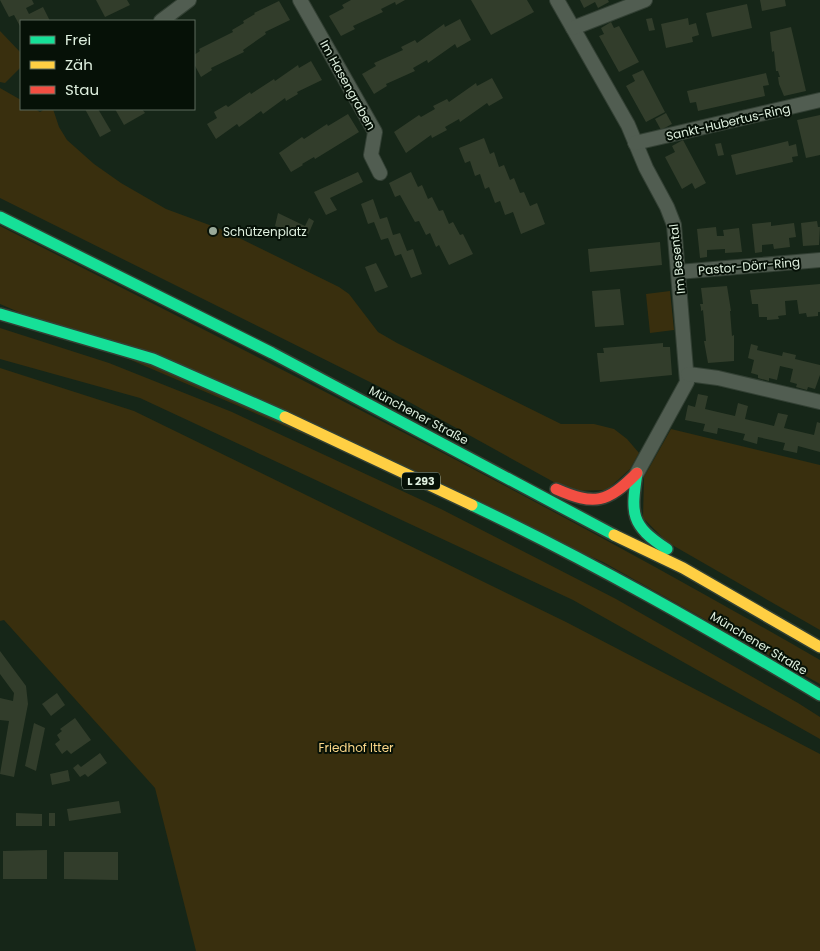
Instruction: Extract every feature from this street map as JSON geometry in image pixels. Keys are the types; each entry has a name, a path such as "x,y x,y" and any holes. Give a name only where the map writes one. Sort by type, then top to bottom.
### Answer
{"main road":[{"name":"Münchener Straße","path":"0,217 272,352 516,482 683,568 820,647"},
{"name":"Münchener Straße","path":"0,314 152,360 240,396 350,447 537,536 704,626 820,695"},
{"path":"516,482 544,484 579,500 595,501 611,497 637,473"},
{"path":"637,473 632,502 633,519 645,535 675,553 683,568"}],"street":[{"path":"161,20 189,0"},
{"name":"Im Hasengraben","path":"300,0 375,132 371,155 380,173"},
{"name":"Im Besental","path":"557,0 628,125 672,218 688,382 645,454 637,473"},
{"path":"573,28 645,0"},
{"name":"Sankt-Hubertus-Ring","path":"635,143 820,100"},
{"name":"Pastor-Dörr-Ring","path":"678,272 820,260"},
{"path":"688,374 718,378 820,402"}],"green space":[{"path":"0,31 20,52 20,68 5,83 0,82"},
{"path":"0,88 20,99 20,110 37,110 40,112 53,110 59,127 67,140 94,164 121,183 166,209 223,230 339,287 349,294 378,332 397,343 561,424 594,424 614,429 627,439 639,453 630,469 607,490 570,491 402,398 0,198"},
{"path":"0,226 413,437 618,546 820,660 820,684 603,562 0,304"},
{"path":"670,291 674,330 650,333 646,294"},
{"path":"0,328 109,363 232,412 441,509 616,599 798,703 820,717 820,739 573,600 140,398 0,359"},
{"name":"Friedhof Itter","path":"0,368 134,411 566,622 820,754 820,951 196,951 155,788 4,620 0,621"},
{"path":"671,429 820,465 820,630 667,542 643,518 644,477"}],"building":[{"path":"0,0 32,0 34,4 26,8 29,14 43,7 50,20 20,20 20,26 14,15 9,17"},
{"path":"96,0 127,0 130,5 105,17"},
{"path":"351,0 405,0 396,5 395,2 381,9 383,12 353,26 355,29 341,36 329,16 344,8 342,5"},
{"path":"471,0 527,0 534,12 491,35"},
{"path":"580,0 608,0 609,2 598,8 595,2 584,8"},
{"path":"760,0 785,0 786,6 762,11"},
{"path":"279,1 290,20 265,32 266,34 243,50 244,52 211,68 212,70 201,77 195,66 195,54 200,51 199,49 233,32 232,30 244,23 243,21 254,13"},
{"path":"747,4 752,28 712,37 706,13"},
{"path":"652,18 655,30 649,31 646,19"},
{"path":"688,18 689,25 696,23 699,35 692,37 693,42 666,48 661,24"},
{"path":"460,19 471,40 457,48 455,44 428,63 427,60 413,68 415,71 386,84 387,86 374,94 362,74 376,66 374,63 403,50 401,47 415,40 417,43 444,24 445,27"},
{"path":"611,22 614,28 619,26 639,62 619,72 599,36 604,34 601,28"},
{"path":"791,27 806,91 784,96 779,84 778,77 780,77 778,71 776,71 770,32"},
{"path":"311,61 322,80 297,92 298,94 286,101 285,98 263,114 261,111 239,127 237,124 216,139 207,124 217,118 214,112 226,105 228,107 274,79 275,81 298,65 299,68"},
{"path":"643,70 665,112 646,122 626,86 635,81 632,75"},
{"path":"766,73 769,85 763,86 765,96 698,111 696,102 690,103 687,91"},
{"path":"492,78 503,98 489,106 487,103 460,122 459,119 445,127 447,130 432,138 431,135 406,153 394,132 419,115 421,117 435,109 433,106 447,99 449,102 476,83 477,86"},
{"path":"86,110 99,110 111,131 100,137"},
{"path":"116,110 143,110 145,113 124,125"},
{"path":"666,113 672,124 661,130 655,119"},
{"path":"348,114 359,132 291,172 279,153 302,137 304,139 327,124 328,126"},
{"path":"820,115 820,155 806,158 797,120"},
{"path":"484,138 490,154 494,152 499,167 504,165 510,180 514,178 520,193 524,192 530,206 537,203 545,224 521,234 513,212 505,215 500,201 495,203 489,187 485,189 480,174 475,176 470,161 465,163 459,148"},
{"path":"683,140 706,183 695,189 692,183 682,189 665,157 675,152 672,146"},
{"path":"788,141 789,146 796,144 798,156 792,157 793,162 736,175 731,155"},
{"path":"721,143 724,155 718,156 715,144"},
{"path":"358,172 363,182 330,198 337,210 326,215 314,192"},
{"path":"411,172 418,187 422,185 428,199 432,197 439,211 443,210 449,224 453,222 460,235 463,234 473,254 449,265 439,245 436,247 430,233 426,235 419,221 415,222 400,195 395,197 389,183"},
{"path":"373,199 380,219 387,217 393,235 400,233 407,251 413,249 422,274 411,278 401,254 395,256 388,238 381,240 374,222 368,224 361,204"},
{"path":"278,213 305,226 309,218 314,221 308,235 295,229 293,233 275,226"},
{"path":"817,221 818,227 820,227 819,245 803,246 801,223"},
{"path":"771,222 771,226 794,223 796,237 789,238 790,247 774,249 773,244 762,245 762,252 755,253 752,224"},
{"path":"716,227 717,236 724,236 723,230 739,228 742,252 725,253 725,249 707,250 707,257 700,258 697,229"},
{"path":"660,242 662,265 590,272 588,249"},
{"path":"376,263 388,287 375,292 365,267"},
{"path":"820,284 820,312 818,312 818,316 807,317 806,313 799,314 797,300 785,301 786,315 778,316 779,319 767,320 767,317 759,317 758,304 752,304 750,290"},
{"path":"727,286 732,336 734,335 734,361 708,363 704,341 706,341 703,310 701,311 700,304 703,304 701,288"},
{"path":"620,289 624,325 595,327 592,291"},
{"path":"663,343 663,347 670,347 672,375 600,382 597,353 604,353 603,348"},
{"path":"751,344 758,346 757,350 782,356 783,352 796,355 795,359 820,365 820,375 815,389 808,387 807,390 796,387 797,384 790,382 793,369 780,366 777,380 769,378 769,381 758,378 758,375 751,373 754,360 748,358"},
{"path":"698,394 708,396 705,409 735,416 738,403 748,406 745,419 774,426 778,413 788,415 784,428 814,435 817,422 820,423 820,452 798,446 797,453 783,450 785,443 758,437 757,444 743,440 745,434 718,428 717,434 703,431 705,424 685,420 688,405 695,407"},
{"path":"0,651 26,686 28,704 14,777 0,774 9,721 0,720 0,698 13,701 14,693 0,674"},
{"path":"57,693 65,705 51,716 42,704"},
{"path":"75,718 91,740 71,754 67,750 62,754 55,744 60,740 57,735 62,731 60,729"},
{"path":"34,723 45,728 36,771 25,766"},
{"path":"100,753 107,763 88,777 85,774 80,777 73,768 78,764 81,767"},
{"path":"68,770 70,781 52,785 50,774"},
{"path":"119,801 121,813 69,821 67,809"},
{"path":"16,813 42,814 42,826 16,826"},
{"path":"49,813 55,813 55,826 49,826"},
{"path":"47,850 47,879 3,879 3,851"},
{"path":"64,852 118,852 118,880 64,879"}],"traffic: fast":[{"path":"0,217 272,353 614,535"},
{"path":"0,314 153,359 285,417"},
{"path":"637,473 634,499 636,517 646,533 667,549"},
{"path":"472,505 561,549 648,596 820,695"}],"traffic: slow":[{"path":"285,417 472,505"},
{"path":"614,535 683,568 820,647"}],"traffic: jam":[{"path":"556,489 581,498 600,499 617,491 637,473"}],"place":[{"name":"Schützenplatz","path":"213,231"}]}
